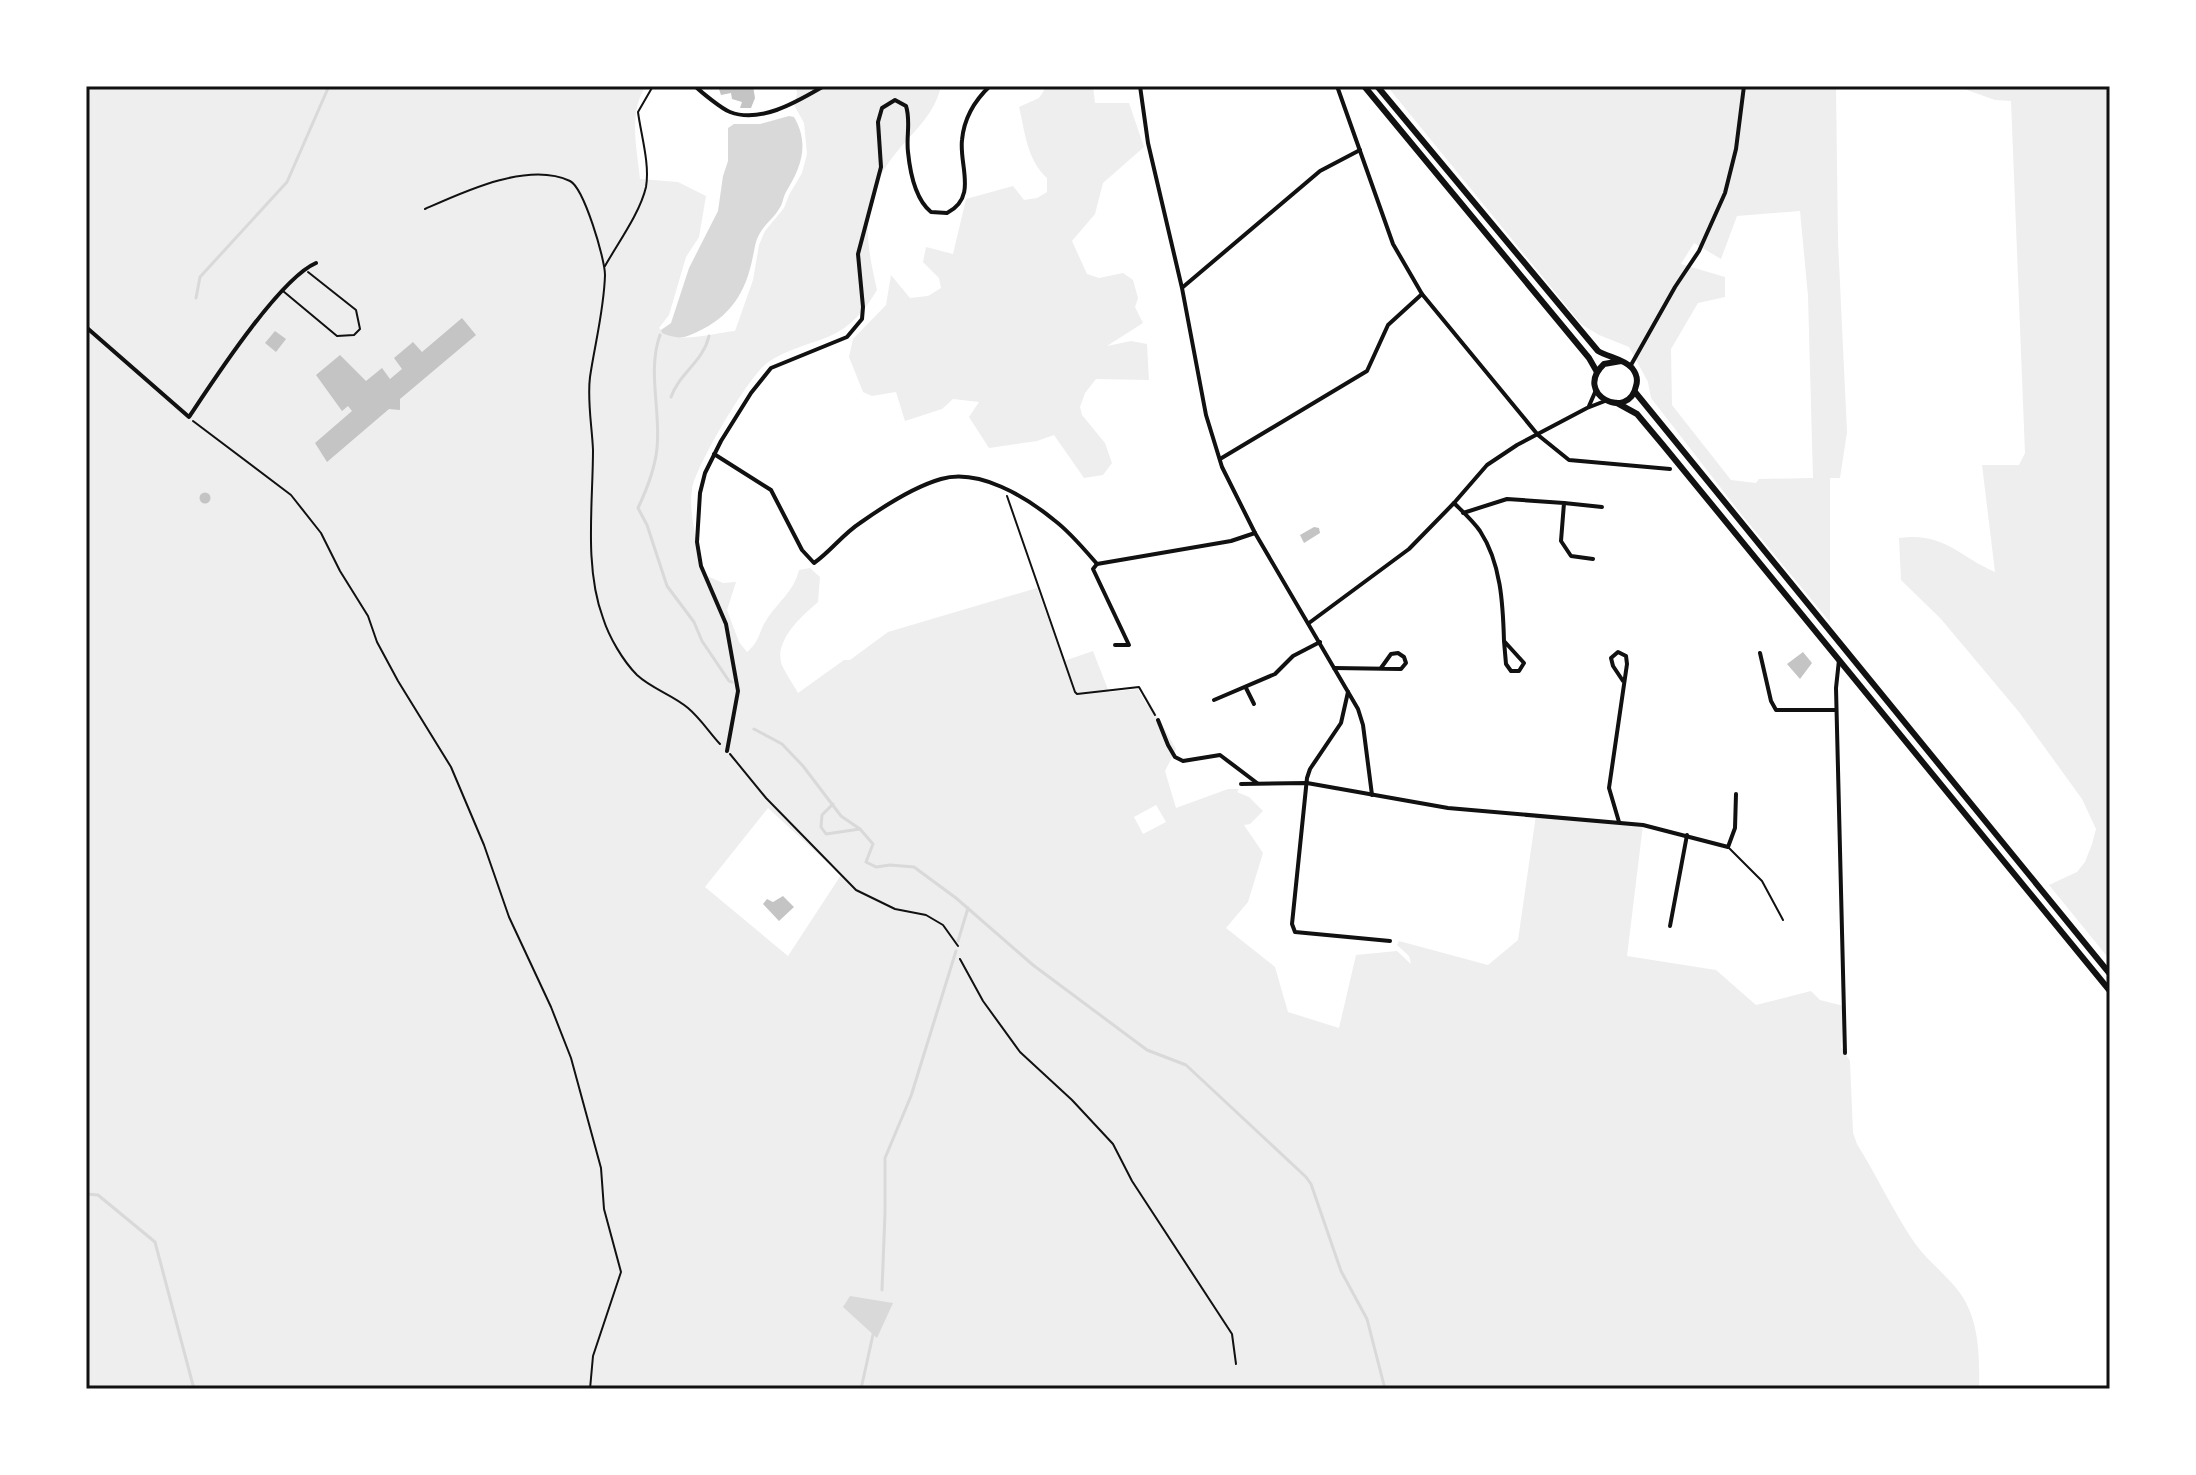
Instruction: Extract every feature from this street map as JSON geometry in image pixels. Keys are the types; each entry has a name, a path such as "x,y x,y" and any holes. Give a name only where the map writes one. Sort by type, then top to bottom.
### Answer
{"main road":[{"path":"1364,86 1589,358 1597,372 1596,390 1606,401 1617,403 1637,414 2110,991"},
{"path":"1377,86 1598,351 1630,366 1637,379 1635,392 1627,400 1617,403"},
{"path":"1597,372 1609,362 1621,361"},
{"path":"1635,392 2110,974"}],"street":[{"path":"695,86 729,112 753,114 790,106 824,86"},
{"path":"727,751 738,691 726,624 707,583 697,542 700,493 714,454 751,393 771,368 847,337 862,319 858,254 881,167 878,122 882,108 895,100 906,106 910,116 908,153 919,198 931,212 947,213 956,209 966,190 961,144 966,119 976,101 990,86"},
{"path":"1140,86 1148,143 1182,288 1206,415 1220,459 1232,490 1255,533 1358,709 1372,795"},
{"path":"1337,86 1393,244 1422,294 1538,435 1569,460 1670,469"},
{"path":"1630,366 1699,251 1725,193 1736,149 1744,86"},
{"path":"1182,288 1320,171 1360,150"},
{"path":"86,327 189,417 220,370 282,291 303,268 316,263"},
{"path":"1220,459 1367,371 1388,325 1422,294"},
{"path":"1587,408 1596,390"},
{"path":"1309,623 1409,549 1487,465 1587,408 1606,401"},
{"path":"714,454 771,490 802,550 814,563 842,535 895,500 941,479 974,478 1004,489 1057,521 1097,564"},
{"path":"1463,513 1507,499 1602,507"},
{"path":"1454,503 1479,531 1494,561 1503,606 1504,641 1506,664 1511,671 1519,671 1524,663 1504,641"},
{"path":"1564,503 1561,541 1571,556 1593,559"},
{"path":"1115,645 1129,645 1093,569 1097,564 1231,541 1255,533"},
{"path":"1214,700 1275,674 1293,656 1320,642"},
{"path":"1619,822 1609,788 1627,664 1626,656 1618,652 1611,658 1623,681"},
{"path":"1334,668 1401,669 1406,663 1398,653 1391,654 1381,668"},
{"path":"1760,653 1776,710 1836,710"},
{"path":"1839,659 1836,710 1845,1053"},
{"path":"1246,688 1254,704"},
{"path":"1348,692 1341,723 1310,769 1292,924 1295,932 1390,941"},
{"path":"1158,720 1175,757 1183,761 1220,755 1257,783"},
{"path":"1241,784 1307,783 1478,811 1619,822 1687,835 1728,847 1735,828 1736,794"},
{"path":"1670,926 1687,835"}],"lane":[{"path":"282,291 337,336 354,335 360,329 356,310 303,268"},
{"path":"1728,847 1762,881 1783,920"}],"path":[{"path":"604,267 631,221 646,187 638,112 653,86"},
{"path":"425,209 501,179 543,175 572,181 581,193 589,210 604,267 590,381 593,452 590,507 594,578 602,617 614,642 637,675 687,707 766,798 856,890 895,909 926,915 943,925 958,946"},
{"path":"189,417 291,495 321,533 368,616 377,642 398,681 451,767 484,845 509,917 551,1007 571,1058 601,1168 604,1209 621,1272 593,1356 590,1389"},
{"path":"1004,489 1075,692 1139,687 1158,720"},
{"path":"960,959 983,1001 1020,1052 1072,1100 1113,1144 1132,1181 1232,1334 1236,1364"}],"shaded area":[{"path":"86,86 646,86 640,96 635,119 640,179 678,182 706,196 699,237 686,257 669,315 659,328 665,333 683,337 735,331 753,280 759,245 765,231 784,208 802,173 807,154 804,123 794,105 796,86 941,86 930,112 887,166 871,199 869,251 877,290 873,297 845,328 782,354 758,371 724,423 692,489 695,532 705,575 723,583 736,582 727,610 739,642 747,652 790,590 799,570 810,568 820,577 818,602 785,638 780,656 798,693 888,632 1037,588 1064,661 1093,651 1109,692 1138,689 1148,707 1145,694 1176,749 1165,771 1176,808 1228,789 1239,789 1237,792 1249,797 1263,811 1250,824 1244,825 1263,853 1248,902 1226,928 1275,967 1288,1012 1339,1028 1356,955 1397,951 1411,964 1409,956 1397,945 1399,941 1488,965 1518,940 1536,815 1643,825 1627,956 1716,970 1756,1005 1811,991 1820,1000 1844,1006 1841,1047 1850,1061 1853,1133 1857,1144 1914,1242 1955,1286 1966,1303 1975,1326 1979,1377 1979,1389 86,1389","holes":["1156,805 1166,822 1143,834 1134,817","768,808 841,875 788,956 705,887"]},
{"path":"1047,86 1093,86 1095,103 1129,103 1144,147 1103,183 1095,214 1072,241 1087,274 1099,278 1123,273 1133,280 1138,298 1135,307 1143,323 1107,346 1131,341 1147,344 1149,380 1096,379 1085,393 1080,407 1082,415 1105,443 1112,463 1103,475 1084,478 1054,435 1037,441 989,448 969,417 979,402 953,399 942,409 905,421 896,392 872,396 863,392 849,357 853,339 886,305 891,275 910,298 928,296 941,288 939,278 923,262 926,247 953,254 966,199 1013,186 1024,200 1047,192 1047,178 1031,154 1019,107 1039,98"},
{"path":"1387,86 1836,86 1838,241 1847,432 1840,478 1830,478 1830,622 1651,398 1648,382 1629,347 1581,324","holes":["1800,211 1808,296 1813,478 1759,479 1756,483 1731,480 1672,405 1671,349 1698,303 1725,297 1725,277 1681,264 1694,243 1721,259 1737,216"]},
{"path":"1956,86 2110,86 2110,960 2049,885 2077,872 2092,844 2096,829 2082,799 2019,712 1941,619 1901,580 1899,538 1915,537 1939,542 1995,572 1982,465 2019,465 2025,453 2011,101 1995,100"},
{"path":"794,117 799,127 802,156 780,207 758,236 741,292 727,311 709,326 688,336 662,333 661,330 671,323 689,268 718,211 728,161 728,128 734,124 760,124"},
{"path":"850,1296 893,1303 877,1338 843,1307"}],"building":[{"path":"718,86 753,86 755,98 751,108 740,108 742,102 732,99 731,93 721,95"},
{"path":"462,318 476,335 400,399 400,410 389,409 327,462 315,443 352,411 348,406 342,411 316,375 340,355 366,381 382,368 390,379 402,369 394,358 413,342 422,352"},
{"path":"275,331 286,339 276,352 265,343"},
{"path":"205,493 210,498 205,503 200,498"},
{"path":"1314,527 1319,528 1320,533 1304,543 1300,535"},
{"path":"1803,652 1812,663 1800,679 1787,664"},
{"path":"783,896 794,907 779,921 763,904 767,899 773,902"}],"waterway":[{"path":"196,298 200,277 287,182 329,86"},
{"path":"660,335 654,377 657,448 650,479 638,508 647,525 667,586 732,682"},
{"path":"671,397 702,353 709,336"},
{"path":"754,729 782,744 841,816 860,829 873,844 866,862 876,867 914,867 956,898 1033,965 1147,1050 1186,1065 1306,1177 1341,1271 1367,1319 1385,1389"},
{"path":"833,804 822,815 821,827 826,834 860,829"},
{"path":"958,941 968,908"},
{"path":"882,1290 885,1158 911,1096 956,951"},
{"path":"86,1194 98,1195 155,1242 194,1389"},
{"path":"861,1389 874,1330"}]}
